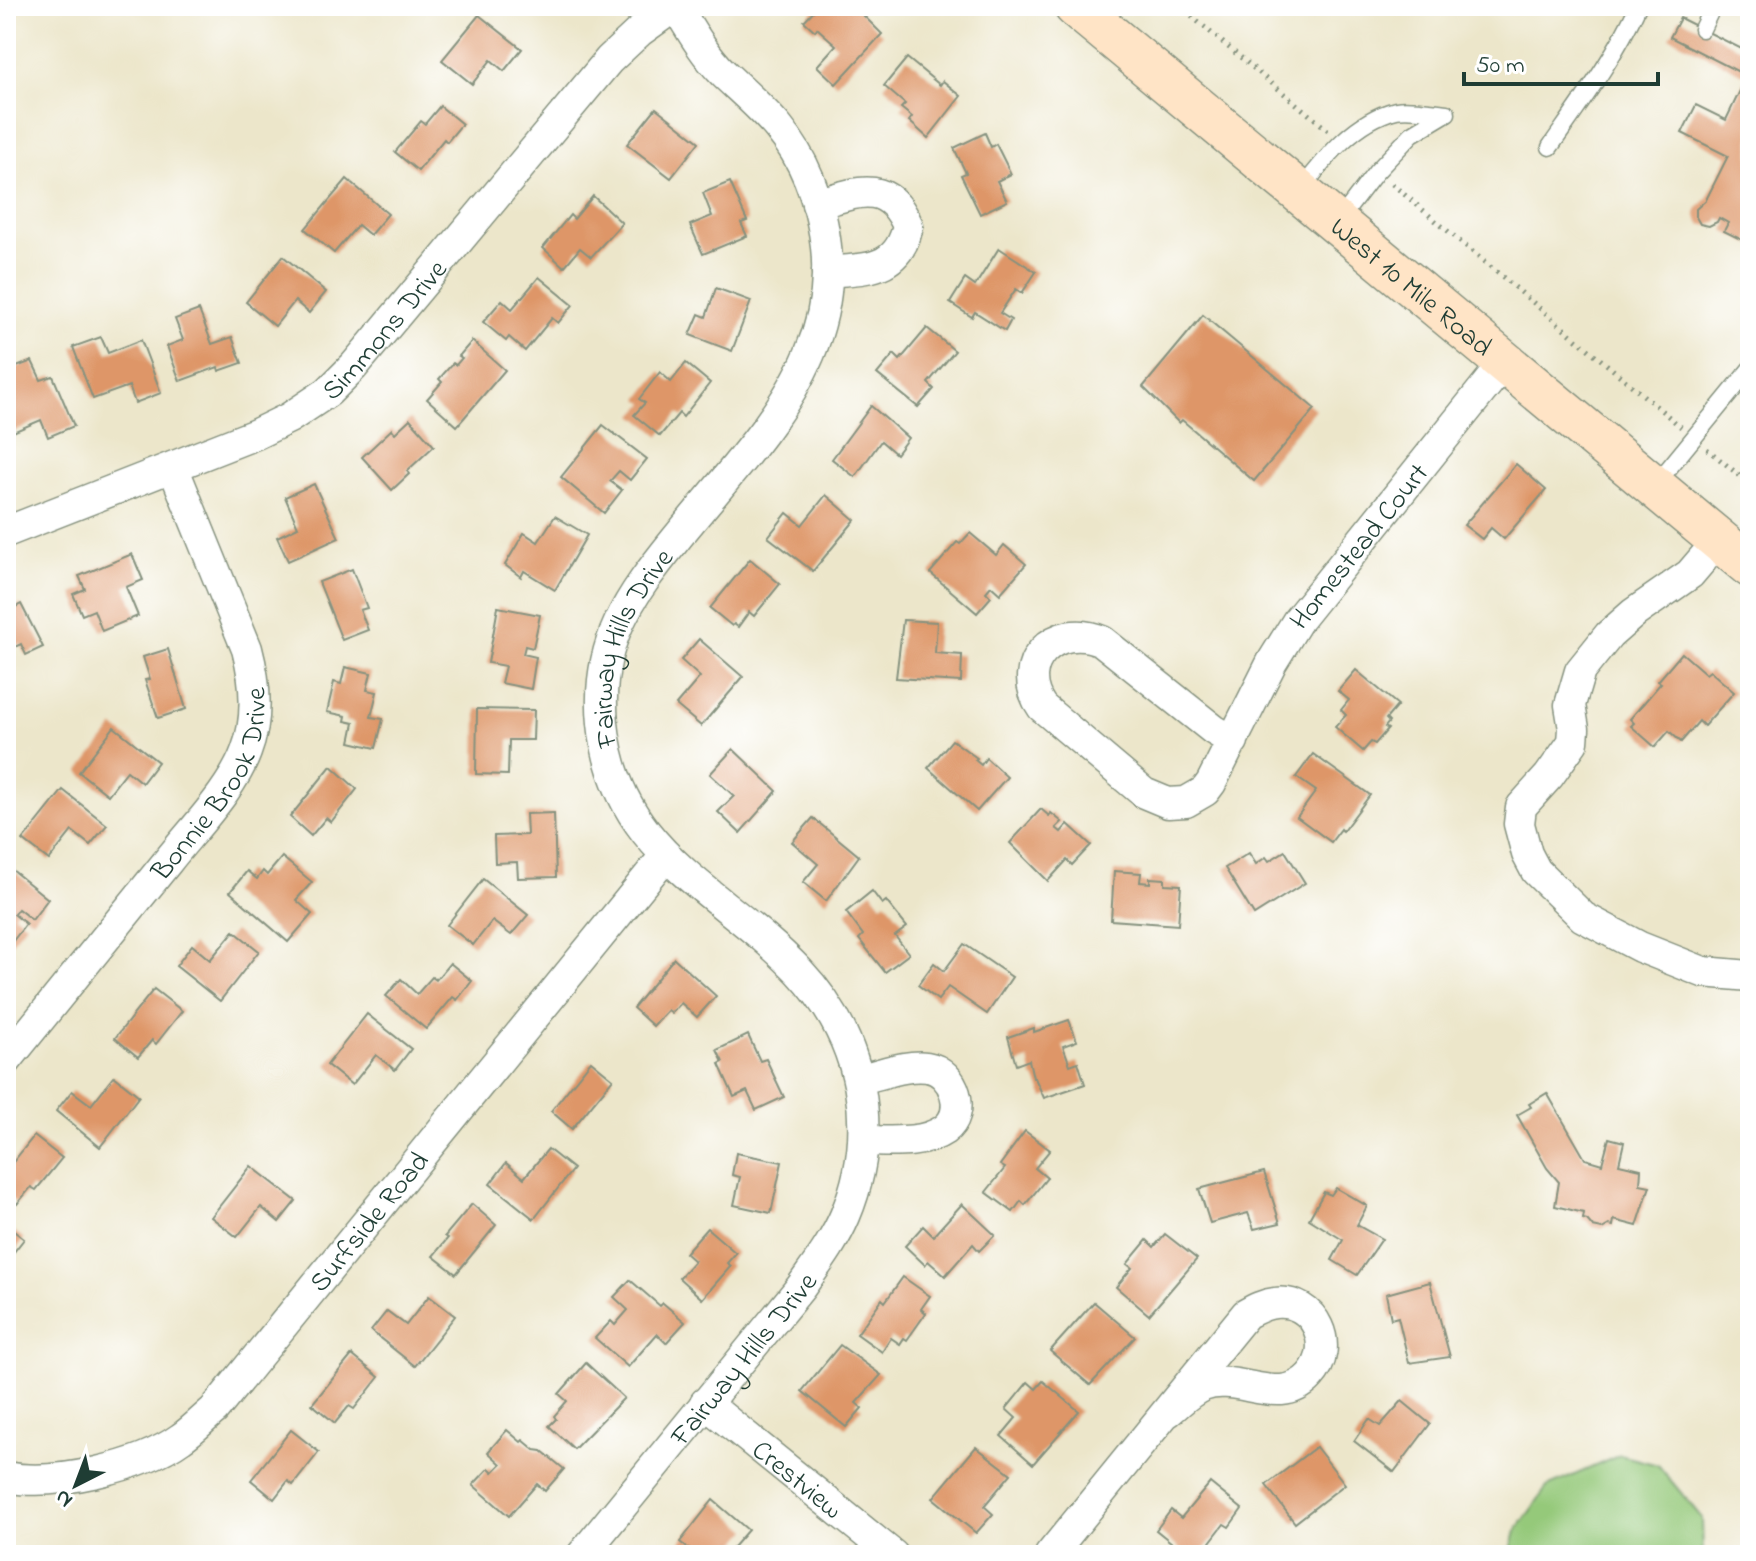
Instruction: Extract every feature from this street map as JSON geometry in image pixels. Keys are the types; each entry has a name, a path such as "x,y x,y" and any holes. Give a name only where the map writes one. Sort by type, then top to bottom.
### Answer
{"main road":[{"name":"West 10 Mile Road","path":"1075,6 1734,553"}],"street":[{"name":"Fairway Hills Drive","path":"582,1555 801,1287 824,1254 844,1218 855,1187 864,1141 864,1109 854,1060 822,1000 800,972 665,856 634,815 621,790 606,746 602,695 616,625 639,585 792,391 817,336 825,297 825,237 817,204 801,162 763,107 708,55 676,6"},
{"name":"Simmons Drive","path":"6,532 39,516 173,467 289,418 328,392 377,341 609,60 631,38 676,6"},
{"path":"817,204 863,191 876,193 895,203 908,226 904,244 883,265 827,272"},
{"name":"Homestead Court","path":"1233,741 1214,730 1102,641 1089,635 1064,636 1044,649 1037,659 1033,686 1035,697 1042,707 1154,799 1179,803 1195,798 1205,791 1233,741 1272,662 1298,620 1504,363"},
{"name":"Bonnie Brook Drive","path":"6,1061 213,805 246,753 253,728 256,698 247,649 173,467"},
{"path":"1734,553 1690,574 1634,613 1609,635 1580,671 1570,705 1573,742 1549,776 1521,807 1519,824 1527,854 1536,871 1583,917 1640,947 1703,972 1750,976"},
{"name":"Surfside Road","path":"6,1477 51,1479 88,1475 129,1463 179,1440 214,1410 665,856"},
{"path":"859,1079 929,1067 945,1074 957,1107 956,1117 945,1129 925,1138 864,1141"},
{"path":"1050,1555 1246,1314 1260,1306 1277,1302 1292,1304 1309,1314 1320,1329 1323,1344 1319,1362 1309,1377 1293,1387 1277,1391 1231,1382 1204,1386 1168,1412"},
{"name":"Crestview","path":"705,1403 893,1555"}],"lane":[{"path":"1550,147 1601,75 1638,6"},
{"path":"1702,29 1713,6"},
{"path":"1298,193 1340,142 1369,121 1398,109 1447,113 1412,134 1376,172 1336,224"},
{"path":"1654,487 1750,369"}],"path":[{"path":"1179,6 1330,132"},
{"path":"1388,180 1750,484"}],"green space":[{"path":"1620,1455 1658,1465 1702,1518 1703,1555 1510,1555 1516,1531 1547,1487"}],"building":[{"path":"818,6 854,6 882,34 836,84 817,66 836,45 804,21"},
{"path":"479,15 522,49 504,71 491,60 472,84 442,60"},
{"path":"1680,18 1750,53 1750,244 1724,231 1728,223 1719,218 1709,226 1700,224 1696,209 1706,200 1728,156 1682,133 1696,105 1726,120 1747,76 1670,37"},
{"path":"907,58 940,85 943,81 961,96 928,138 909,121 912,117 901,108 905,104 884,86"},
{"path":"440,106 462,124 447,142 444,139 418,171 395,152 421,121 425,124"},
{"path":"656,108 699,142 671,178 627,144"},
{"path":"985,133 991,147 996,144 1011,174 997,181 1007,201 980,214 961,175 966,173 954,148"},
{"path":"347,179 388,214 370,235 358,225 334,253 305,229"},
{"path":"730,182 747,221 741,223 747,236 703,254 690,225 712,216 703,193"},
{"path":"593,196 622,223 591,257 580,248 564,267 543,248 570,215 574,219"},
{"path":"999,248 1036,272 1022,293 1016,289 1000,313 1011,320 1005,331 975,312 972,317 950,303 965,279 975,286"},
{"path":"283,256 326,292 309,313 295,301 275,326 246,302"},
{"path":"539,277 573,305 558,323 552,318 525,351 509,337 506,341 483,322 502,300 512,309"},
{"path":"716,288 751,301 732,351 690,335 699,314 706,317"},
{"path":"199,310 212,344 232,337 242,363 219,371 218,367 180,381 167,346 183,340 175,319"},
{"path":"1203,315 1315,409 1254,481 1182,420 1179,423 1143,387"},
{"path":"927,328 955,351 928,383 934,389 918,407 877,374 894,354 900,360"},
{"path":"101,337 108,353 141,340 161,393 135,403 129,386 93,399 73,347"},
{"path":"472,341 505,370 457,426 427,399 442,382 439,379 453,363 456,365 462,358 459,356"},
{"path":"32,361 41,380 53,376 74,426 48,437 41,420 13,432 6,416 6,395 13,392 6,371"},
{"path":"686,363 710,383 683,417 679,413 660,436 634,415 645,403 639,399 660,372 671,382"},
{"path":"871,406 908,438 896,454 881,441 855,477 832,459"},
{"path":"410,419 434,446 392,490 362,457 392,429 395,433"},
{"path":"603,425 647,459 630,480 619,471 610,481 622,490 604,513 561,477"},
{"path":"1516,464 1546,490 1504,539 1491,528 1482,539 1464,525"},
{"path":"314,484 339,538 288,561 277,537 298,527 285,497"},
{"path":"826,495 855,520 813,571 768,537 787,513 802,525"},
{"path":"555,516 587,535 555,590 524,571 521,577 505,565 524,533 538,542"},
{"path":"970,533 996,555 1004,545 1026,564 1000,594 991,586 986,592 991,597 977,613 930,573 957,542 960,544"},
{"path":"132,554 143,580 126,587 138,616 102,631 94,610 82,615 73,594 85,589 79,576"},
{"path":"750,559 780,584 754,616 749,612 738,627 732,626 710,608"},
{"path":"352,569 367,608 360,610 368,630 342,640 319,582"},
{"path":"21,604 43,647 26,655 21,644 6,651 6,612"},
{"path":"498,607 540,615 533,648 525,646 523,654 536,657 531,689 501,683 505,666 488,663"},
{"path":"903,620 937,622 935,653 962,655 961,682 896,678"},
{"path":"699,639 743,677 701,726 676,705 700,677 681,660"},
{"path":"168,649 186,709 158,718 145,680 150,679 143,657"},
{"path":"1682,653 1706,674 1710,671 1734,692 1704,726 1699,721 1681,742 1669,731 1655,747 1631,726 1634,723 1630,719"},
{"path":"345,667 371,673 367,690 377,692 371,717 383,719 376,748 350,742 354,723 345,721 346,716 327,712 334,682 341,684"},
{"path":"1356,670 1398,705 1386,719 1389,722 1385,727 1388,729 1375,744 1371,742 1363,751 1335,727 1346,715 1341,710 1349,700 1338,691"},
{"path":"477,709 534,710 533,740 509,740 508,775 476,774"},
{"path":"114,727 158,762 142,783 127,771 108,795 79,772"},
{"path":"952,740 977,758 975,760 981,765 986,758 1007,777 977,811 928,768"},
{"path":"733,749 777,791 740,833 718,812 734,796 710,774"},
{"path":"1313,754 1370,795 1331,842 1297,817 1316,791 1296,777"},
{"path":"331,766 357,789 331,822 326,818 311,836 290,817"},
{"path":"63,790 107,825 90,845 72,831 49,860 23,840"},
{"path":"1041,809 1062,822 1056,828 1061,832 1068,824 1091,845 1072,865 1067,860 1048,881 1010,843"},
{"path":"554,813 556,877 518,878 517,862 495,863 494,836 527,835 526,814"},
{"path":"813,818 859,856 826,901 803,882 818,864 792,842"},
{"path":"1285,851 1305,883 1254,915 1225,868 1249,853 1256,864 1266,857 1269,861"},
{"path":"282,857 312,882 296,900 312,914 288,942 230,892 247,871 257,879 263,871 267,875"},
{"path":"6,865 48,899 32,920 18,909 14,914 26,924 9,946 6,944"},
{"path":"1114,871 1141,873 1140,882 1150,883 1150,878 1165,879 1165,884 1181,885 1178,925 1111,920"},
{"path":"483,879 528,915 511,935 492,921 473,945 447,925"},
{"path":"872,891 882,904 886,901 907,927 895,936 909,954 885,972 859,939 863,935 846,912"},
{"path":"234,931 259,951 220,1001 176,966 192,945 210,960"},
{"path":"964,944 1012,977 987,1014 948,987 938,1000 918,985 934,963 944,971"},
{"path":"674,958 716,996 697,1017 681,1003 672,1013 668,1010 653,1026 633,1008"},
{"path":"450,963 472,981 457,1000 453,997 426,1029 386,996 401,979 417,994 432,977 436,980"},
{"path":"154,989 182,1011 156,1044 152,1040 138,1057 115,1038"},
{"path":"367,1014 411,1049 395,1070 376,1055 352,1085 327,1065"},
{"path":"1069,1020 1077,1041 1063,1046 1070,1065 1078,1062 1085,1084 1044,1098 1033,1078 1029,1060 1016,1065 1008,1037"},
{"path":"748,1035 760,1061 766,1059 784,1097 756,1110 747,1091 734,1097 719,1064 723,1062 717,1050"},
{"path":"591,1061 613,1079 572,1129 551,1111"},
{"path":"114,1076 139,1096 100,1147 56,1111 72,1091 91,1105"},
{"path":"1547,1093 1585,1159 1602,1164 1609,1138 1624,1142 1619,1164 1641,1169 1640,1184 1650,1186 1637,1226 1614,1220 1613,1226 1602,1229 1593,1227 1583,1219 1584,1213 1555,1206 1559,1182 1547,1168 1517,1115"},
{"path":"1025,1131 1050,1150 1035,1168 1047,1178 1025,1205 1021,1201 1013,1212 986,1192 1005,1168 1000,1165"},
{"path":"34,1136 62,1158 36,1190 31,1187 17,1204 6,1195 6,1171"},
{"path":"548,1149 573,1169 534,1219 490,1184 506,1163 524,1178"},
{"path":"736,1153 782,1162 771,1213 734,1205 740,1177 732,1175"},
{"path":"251,1166 296,1201 279,1222 261,1207 237,1237 211,1217"},
{"path":"1264,1172 1280,1223 1254,1229 1248,1213 1210,1223 1199,1189"},
{"path":"1336,1188 1367,1206 1357,1225 1382,1239 1357,1275 1332,1260 1343,1240 1309,1219 1324,1192 1331,1195"},
{"path":"472,1204 496,1225 456,1274 433,1256 448,1238 445,1236"},
{"path":"962,1204 995,1235 979,1251 973,1244 945,1276 928,1261 925,1265 905,1246 923,1226 933,1236"},
{"path":"6,1225 24,1239 6,1262"},
{"path":"707,1228 736,1253 727,1263 731,1266 702,1299 679,1278 694,1261 685,1253"},
{"path":"1165,1234 1197,1259 1149,1315 1116,1287 1132,1268 1127,1264 1147,1240 1154,1247"},
{"path":"903,1277 930,1296 921,1309 926,1313 907,1340 904,1338 900,1344 891,1338 882,1352 857,1334 882,1299 885,1302"},
{"path":"630,1280 660,1306 663,1303 685,1322 666,1343 657,1334 628,1367 595,1338 611,1321 615,1325 628,1310 614,1297"},
{"path":"1430,1282 1450,1357 1409,1363 1398,1317 1391,1319 1386,1294"},
{"path":"429,1296 455,1316 415,1366 371,1331 387,1311 406,1325"},
{"path":"1094,1302 1135,1337 1090,1385 1050,1351"},
{"path":"840,1345 881,1375 856,1403 862,1408 846,1427 802,1391"},
{"path":"352,1355 379,1377 354,1409 349,1406 335,1423 312,1404"},
{"path":"586,1363 624,1398 574,1449 549,1426 567,1401 559,1394"},
{"path":"1043,1381 1079,1411 1033,1464 1001,1436 1016,1418 1006,1409 1028,1382 1036,1389"},
{"path":"1402,1401 1430,1424 1394,1472 1354,1441 1369,1419 1380,1426"},
{"path":"291,1430 319,1452 293,1485 288,1481 274,1499 251,1480"},
{"path":"507,1430 521,1442 523,1440 535,1450 542,1451 564,1469 545,1491 537,1484 509,1516 473,1485 489,1468 493,1472 501,1464 488,1452"},
{"path":"976,1447 1011,1474 984,1506 993,1514 976,1533 933,1498"},
{"path":"1316,1447 1345,1484 1295,1523 1266,1485"},
{"path":"1210,1483 1242,1509 1229,1527 1224,1524 1200,1555 1187,1555 1156,1530 1171,1510 1181,1518"},
{"path":"713,1500 748,1530 726,1555 696,1555 680,1542"}]}
